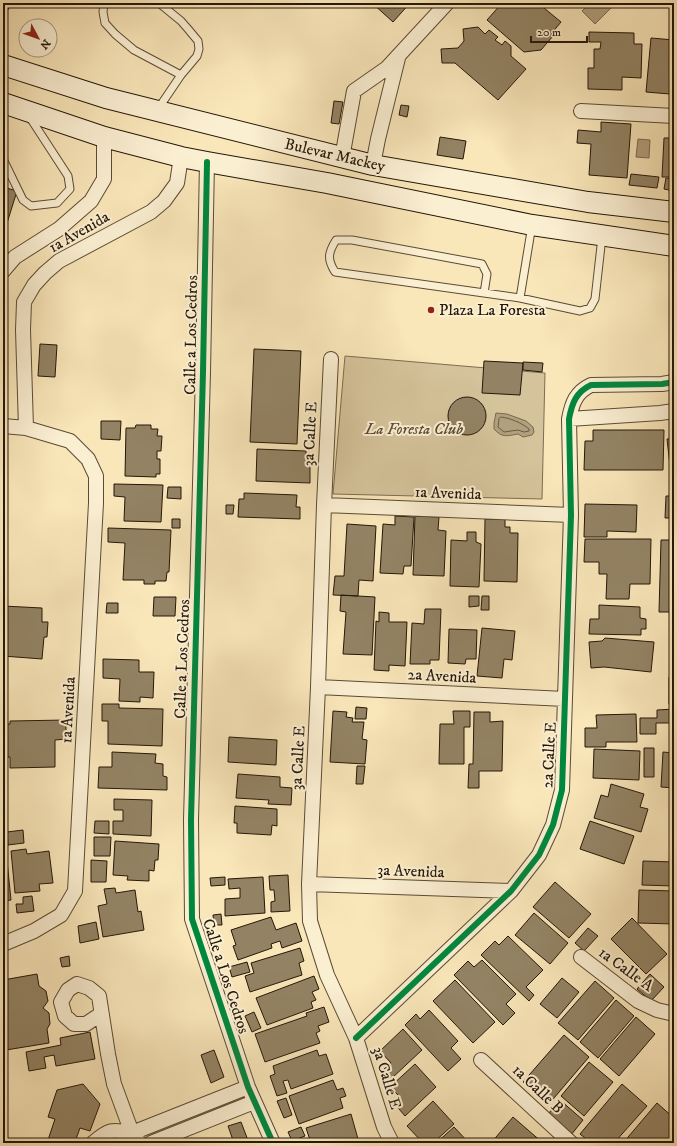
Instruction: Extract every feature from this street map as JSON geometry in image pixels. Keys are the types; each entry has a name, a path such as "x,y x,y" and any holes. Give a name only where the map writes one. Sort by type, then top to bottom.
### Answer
{"main road":[{"name":"Bulevar Mackey","path":"3,65 106,98 373,165 588,202 674,212"},
{"name":"Bulevar Mackey","path":"3,103 104,137 207,162 327,183 532,225 674,246"},
{"path":"327,183 332,178 365,183 369,182 373,165"}],"street":[{"path":"342,158 354,91 388,68 446,3"},
{"path":"373,165 399,56"},
{"path":"581,111 674,116"},
{"name":"1a Avenida","path":"3,271 15,257 59,229 91,201 104,179 104,137"},
{"name":"1a Avenida","path":"26,428 23,330 24,302 34,285 59,261 151,212 164,201 177,183 181,156"},
{"name":"Calle a Los Cedros","path":"207,162 191,820 192,919 248,1087 273,1143"},
{"name":"3a Calle E","path":"331,360 309,884 310,921 322,962 356,1038 384,1127 392,1143"},
{"path":"674,382 662,384 591,385 583,389 577,396 569,419 674,411"},
{"name":"2a Calle E","path":"356,1038 511,891 538,855 553,825 562,790 571,515 569,419"},
{"name":"1a Avenida","path":"3,426 26,428 70,441 88,460 96,476 96,503 75,891 61,915 34,931 3,944"},
{"name":"1a Avenida","path":"324,506 571,515"},
{"name":"2a Avenida","path":"318,687 565,699"},
{"name":"3a Avenida","path":"309,884 511,891"},
{"name":"1a Calle A","path":"581,957 638,1001 657,1010 674,1014"},
{"path":"101,1014 114,1084 136,1138"},
{"name":"1a Calle B","path":"481,1060 571,1143"},
{"path":"93,1143 104,1134 117,1130 136,1138 248,1087"},
{"path":"151,1143 254,1102"}],"lane":[{"path":"104,3 103,12 105,23 115,34 134,50 181,75"},
{"path":"156,111 181,75 197,56 199,49 198,41 181,21 159,3"},
{"path":"3,160 23,200 31,206 57,203 70,189 68,176 25,110"},
{"path":"520,298 532,225"},
{"path":"484,293 487,274 482,264 352,240 336,240 330,249 330,264 335,272 484,293 520,298 580,311 590,308 595,299 602,236"}],"green space":[{"name":"La Foresta Club","path":"345,356 545,373 542,499 333,494"}],"water":[{"path":"590,3 608,3 612,7 595,24 582,11"},
{"path":"638,139 650,140 649,158 636,157"},
{"path":"496,413 507,414 526,421 533,427 534,432 532,435 523,437 518,434 508,436 500,434 494,429"}],"building":[{"path":"372,3 410,3 393,22"},
{"path":"502,3 538,3 561,22 551,34 553,36 541,50 524,52 487,20"},
{"path":"478,27 485,34 489,30 498,37 495,40 502,45 505,41 511,46 511,56 526,69 498,100 455,63 442,63 441,49 458,48 464,41 463,29"},
{"path":"589,32 634,33 634,44 642,44 641,78 622,77 622,90 588,89 588,68 594,68 594,49 600,49 601,42 589,42"},
{"path":"651,38 674,40 674,86 671,85 670,94 646,92"},
{"path":"334,101 343,102 339,124 331,123"},
{"path":"401,105 409,106 407,117 399,115"},
{"path":"601,122 631,124 627,178 589,175 591,144 577,143 578,130 601,132"},
{"path":"440,137 466,141 463,159 437,155"},
{"path":"664,138 674,138 674,177 662,177"},
{"path":"631,174 659,177 657,188 629,185"},
{"path":"666,178 674,179 674,191 664,189"},
{"path":"3,187 17,191 3,236"},
{"path":"670,302 674,302 674,363"},
{"path":"40,344 57,345 55,377 38,376"},
{"path":"254,349 301,351 297,444 250,442"},
{"path":"484,361 523,363 520,395 482,393"},
{"path":"523,362 543,363 542,372 523,370"},
{"path":"467,397 477,400 483,406 486,416 483,426 477,432 467,435 457,432 451,426 448,416 451,406 457,400"},
{"path":"101,421 121,421 120,440 101,439"},
{"path":"136,425 151,425 151,429 158,429 157,436 162,436 161,451 157,451 157,459 160,459 160,474 156,474 156,477 125,476 126,428 135,428"},
{"path":"593,430 664,430 663,470 584,470 585,441 593,441"},
{"path":"674,438 674,474 671,475 667,439"},
{"path":"257,449 306,451 306,465 310,465 310,483 256,481"},
{"path":"671,479 674,479 674,536 670,536 670,518 665,518 666,496 671,496"},
{"path":"114,484 163,485 161,522 124,521 125,497 114,496"},
{"path":"168,487 181,487 181,499 167,498"},
{"path":"244,493 297,495 296,507 300,507 300,519 238,517 239,499 244,499"},
{"path":"585,504 637,505 636,532 607,531 607,537 584,537"},
{"path":"226,505 234,505 233,514 226,514"},
{"path":"395,516 414,517 411,566 404,566 403,574 380,573 383,524 395,525"},
{"path":"415,516 439,517 438,530 446,531 444,576 413,575"},
{"path":"172,519 180,519 180,528 172,528"},
{"path":"485,519 505,519 505,527 510,527 510,533 518,533 517,582 484,581"},
{"path":"347,524 376,526 373,581 359,580 358,596 333,595 335,576 344,576"},
{"path":"108,528 171,530 169,572 167,572 166,581 155,581 155,584 144,584 144,580 123,580 125,543 108,542"},
{"path":"467,532 476,532 476,542 481,544 479,587 450,586 451,540 467,541"},
{"path":"585,539 651,539 650,584 630,584 629,599 606,599 607,574 599,574 599,562 584,562"},
{"path":"661,540 674,540 672,577 674,577 674,612 659,612"},
{"path":"341,595 375,597 372,655 343,654 346,612 340,611"},
{"path":"469,596 479,596 479,606 469,607"},
{"path":"482,596 489,596 489,610 481,610"},
{"path":"154,597 176,597 175,616 153,616"},
{"path":"107,603 118,603 118,613 106,613"},
{"path":"599,605 640,607 640,618 646,619 646,629 641,629 641,635 589,634 590,619 599,619"},
{"path":"3,606 42,608 42,622 48,622 47,637 44,637 42,659 3,656"},
{"path":"425,609 441,609 439,660 430,660 430,664 410,664 412,623 424,624"},
{"path":"379,612 389,613 389,622 407,622 405,666 389,665 389,671 374,670 376,621 379,622"},
{"path":"482,628 515,631 512,660 504,659 502,678 477,676"},
{"path":"449,629 477,630 476,659 466,659 465,664 448,663"},
{"path":"605,638 654,642 651,672 604,667 591,668 589,642 602,641"},
{"path":"103,659 139,660 139,672 154,672 153,698 140,697 140,702 119,701 120,679 103,678"},
{"path":"669,677 674,677 674,704 669,704"},
{"path":"102,704 119,704 119,708 163,709 162,746 108,744 108,721 102,721"},
{"path":"356,707 367,708 366,719 355,719"},
{"path":"674,709 674,745 671,745 671,723 656,723 656,734 640,734 640,718 657,718 657,710"},
{"path":"333,711 347,712 346,717 353,718 352,722 364,722 362,739 367,740 365,764 330,762"},
{"path":"453,711 470,711 470,727 464,727 464,764 439,764 440,724 454,724"},
{"path":"474,712 490,712 490,722 503,721 502,771 479,771 479,788 468,788 469,764 473,764"},
{"path":"636,714 637,742 606,742 606,747 585,747 585,728 597,728 596,715"},
{"path":"66,720 66,739 55,740 55,767 10,768 10,757 3,757 3,724 10,724 10,721"},
{"path":"229,737 277,740 276,765 228,762"},
{"path":"644,748 654,748 654,777 644,777"},
{"path":"594,749 640,751 639,780 593,778"},
{"path":"112,752 156,754 155,763 163,764 163,776 167,777 167,790 98,788 99,767 112,767"},
{"path":"663,752 674,753 674,788 661,787"},
{"path":"357,766 365,766 363,784 356,784"},
{"path":"238,774 280,777 280,787 292,788 291,805 268,804 269,800 236,798"},
{"path":"611,784 644,794 640,807 648,809 641,832 594,818 601,795 608,797"},
{"path":"114,799 152,800 151,836 113,834 113,821 123,821 123,810 114,810"},
{"path":"235,806 277,809 277,826 272,825 271,835 237,833 237,823 234,823"},
{"path":"95,821 109,821 109,834 94,833"},
{"path":"590,821 634,836 624,864 580,849"},
{"path":"23,830 24,843 8,845 7,832"},
{"path":"94,837 111,837 110,856 94,856"},
{"path":"115,841 159,844 158,860 155,860 154,871 149,870 149,881 127,880 128,876 113,875"},
{"path":"26,849 27,854 49,851 53,883 39,884 40,891 15,893 11,851"},
{"path":"91,860 107,861 106,882 91,882"},
{"path":"3,861 7,861 11,900 3,901"},
{"path":"643,861 674,862 674,886 642,885"},
{"path":"288,875 290,911 271,912 271,902 275,901 274,890 270,890 269,876"},
{"path":"225,877 225,885 211,886 210,878"},
{"path":"263,877 265,913 225,916 225,899 240,898 240,888 229,889 228,879"},
{"path":"555,882 591,914 569,938 533,907"},
{"path":"115,888 116,893 135,890 138,912 141,911 144,930 103,937 98,906 107,904 104,889"},
{"path":"639,890 674,891 674,924 638,923"},
{"path":"32,896 34,911 17,913 16,904 23,904 23,897"},
{"path":"534,913 568,943 550,964 515,935"},
{"path":"221,914 222,925 214,925 213,915"},
{"path":"271,917 276,930 296,923 302,941 282,948 280,941 271,944 272,948 238,960 233,946 236,945 231,930"},
{"path":"632,918 667,954 646,974 611,939"},
{"path":"96,922 99,939 80,943 78,926"},
{"path":"588,928 598,936 584,951 575,943"},
{"path":"508,936 543,970 526,987 534,995 529,1001 481,955 495,941 499,945"},
{"path":"300,948 304,961 299,963 302,975 250,992 245,976 254,973 251,963"},
{"path":"69,956 70,966 62,967 60,958"},
{"path":"482,960 516,994 506,1004 515,1013 503,1025 454,975 468,961 474,967"},
{"path":"247,962 250,972 232,977 229,967"},
{"path":"673,969 674,999 671,999"},
{"path":"37,974 39,986 46,991 48,1001 43,1008 49,1013 50,1024 47,1029 49,1043 6,1050 3,1035 3,980"},
{"path":"650,974 664,987 651,1001 637,989"},
{"path":"314,976 319,989 312,992 316,1000 311,1002 313,1008 267,1025 256,998"},
{"path":"562,978 579,992 557,1018 540,1004"},
{"path":"455,980 495,1022 473,1043 433,1001"},
{"path":"595,981 614,998 578,1040 558,1023"},
{"path":"616,1000 634,1016 598,1058 580,1042"},
{"path":"324,1007 329,1022 318,1026 320,1031 316,1033 320,1043 265,1062 255,1034 307,1016 306,1013"},
{"path":"429,1010 458,1041 451,1048 461,1059 448,1071 405,1025 416,1014 420,1019"},
{"path":"254,1012 261,1028 252,1032 245,1016"},
{"path":"636,1017 655,1034 619,1076 600,1059"},
{"path":"403,1029 422,1050 391,1079 383,1070 391,1063 380,1051"},
{"path":"90,1032 95,1059 56,1066 54,1055 44,1057 46,1068 29,1071 26,1052 61,1045 60,1038"},
{"path":"564,1035 589,1057 548,1105 523,1082"},
{"path":"214,1050 224,1077 211,1083 201,1055"},
{"path":"317,1050 319,1056 326,1054 333,1074 291,1089 288,1080 283,1081 287,1093 277,1096 270,1076 275,1074 273,1066"},
{"path":"589,1062 613,1082 584,1116 561,1096"},
{"path":"415,1064 436,1087 405,1116 393,1102 399,1096 390,1087"},
{"path":"333,1080 337,1090 343,1088 346,1096 340,1098 343,1108 299,1124 289,1096"},
{"path":"83,1084 100,1104 90,1131 80,1128 75,1142 77,1143 47,1143 55,1119 48,1117 57,1090"},
{"path":"622,1084 647,1106 614,1143 591,1143 580,1134"},
{"path":"286,1098 292,1115 284,1118 277,1101"},
{"path":"560,1100 583,1120 567,1140 543,1120"},
{"path":"433,1101 454,1124 433,1143 423,1143 407,1126"},
{"path":"657,1103 674,1118 674,1137 669,1143 623,1143"},
{"path":"351,1114 358,1139 344,1143 311,1143 306,1128"},
{"path":"513,1117 543,1143 491,1143"},
{"path":"241,1122 249,1143 234,1143 228,1126"},
{"path":"301,1127 305,1136 292,1141 288,1132"},
{"path":"454,1127 469,1143 436,1143"}],"cycle path":[{"path":"207,162 191,820 192,919 248,1087 273,1143"},
{"path":"356,1038 511,891 539,855 553,825 562,790 571,515 569,419 572,408 578,395 591,385 662,384 674,382"}],"place":[{"name":"Plaza La Foresta","path":"431,310"}]}
